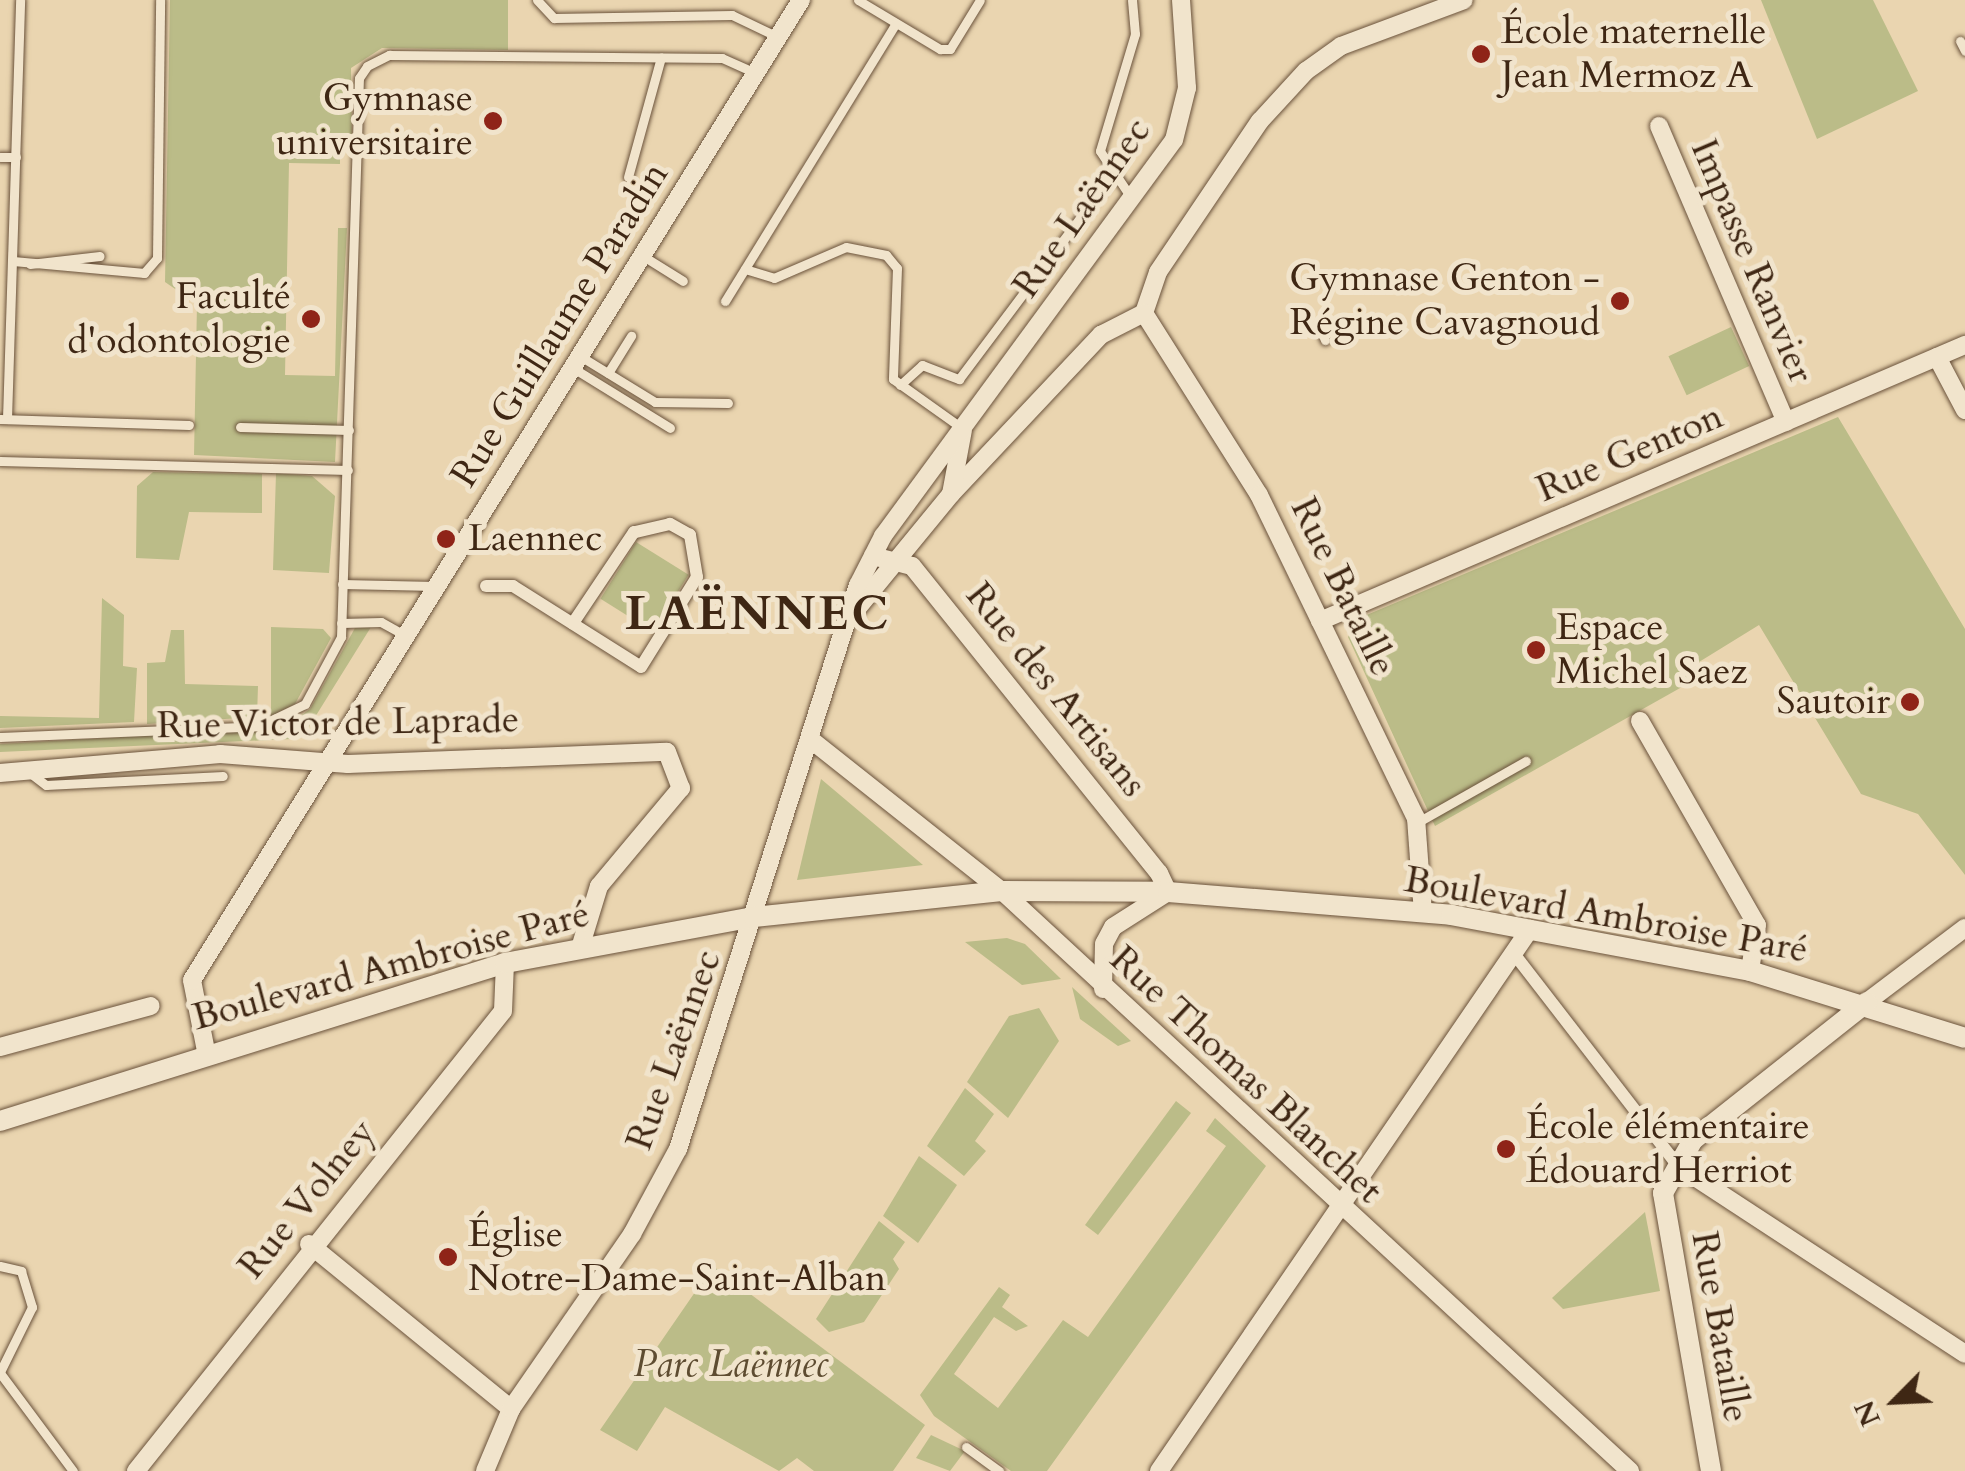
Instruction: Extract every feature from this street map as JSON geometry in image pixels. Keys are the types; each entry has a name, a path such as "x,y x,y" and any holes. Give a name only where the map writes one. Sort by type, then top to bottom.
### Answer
{"street":[{"name":"Rue Guillaume Paradin","path":"206,1051 192,980 801,0"},
{"name":"Rue Laënnec","path":"485,1471 510,1409 632,1234 678,1149 873,556 1134,201 1181,120 1181,0"},
{"path":"1144,313 1158,272 1306,71 1341,46 1464,0"},
{"name":"Impasse Ranvier","path":"1659,126 1786,422"},
{"name":"Rue Laënnec","path":"851,616 897,556 1100,335 1144,313"},
{"name":"Rue Bataille","path":"1144,313 1251,481 1418,822 1423,912"},
{"name":"Rue Genton","path":"1320,621 1965,345"},
{"path":"1936,357 1965,410"},
{"path":"951,450 974,472"},
{"path":"951,450 952,494"},
{"path":"486,586 513,586 641,667 697,576 690,535 670,524 634,532 573,623"},
{"path":"873,556 897,556"},
{"name":"Rue des Artisans","path":"897,556 1150,856 1168,892"},
{"path":"1640,721 1757,925 1750,971"},
{"name":"Rue Thomas Blanchet","path":"810,739 1002,891 1630,1471"},
{"name":"Rue Victor de Laprade","path":"0,773 220,754 324,763 657,748 674,760 681,788 599,886 580,948"},
{"name":"Boulevard Ambroise Paré","path":"0,1120 206,1051 505,963 754,917 1002,891 1168,892 1423,912 1750,971 1867,1002 1965,1038"},
{"path":"1104,989 1099,961 1113,926 1168,892"},
{"path":"1678,1166 1692,1140 1965,928"},
{"path":"1159,1471 1344,1208 1530,929"},
{"path":"1515,956 1678,1166 1965,1354"},
{"name":"Rue Volney","path":"143,1468 309,1244 503,1011 505,963"},
{"path":"0,1047 151,1006"},
{"name":"Rue Bataille","path":"1678,1166 1662,1208 1711,1471"},
{"path":"309,1244 510,1409"}],"lane":[{"path":"20,0 13,261 3,419 189,425"},
{"path":"13,261 144,274 157,258 160,0"},
{"path":"537,0 554,18 732,15 778,38"},
{"path":"858,0 876,5 896,23 950,49 980,0"},
{"path":"1132,0 1135,34 1101,128 1110,178 1134,201"},
{"path":"726,300 896,23"},
{"path":"0,737 285,720 306,704 341,623 359,78 367,66 389,56 722,58 756,73"},
{"path":"628,177 661,57"},
{"path":"0,157 16,158"},
{"path":"900,385 922,364 959,378 1110,178"},
{"path":"745,269 774,278 846,246 886,255 898,268 888,356 900,385 964,430"},
{"path":"27,264 100,256"},
{"path":"643,256 683,281"},
{"path":"608,373 631,336"},
{"path":"577,362 608,373 655,402 728,403"},
{"path":"577,362 670,428"},
{"path":"240,427 349,430"},
{"path":"0,461 348,470"},
{"path":"342,584 435,586"},
{"path":"341,623 381,622 404,635"},
{"path":"1418,822 1526,761"},
{"path":"23,769 46,784 223,776"},
{"path":"0,1266 21,1272 32,1307 0,1373 72,1471"},
{"path":"966,1446 999,1471"}],"green space":[{"path":"170,0 508,0 508,50 382,48 351,68 352,139 340,140 340,164 289,163 285,375 335,376 338,228 347,228 335,462 194,455 197,304 165,282"},
{"path":"1761,0 1873,0 1918,91 1817,139"},
{"path":"1731,327 1749,366 1687,395 1668,356"},
{"name":"Espace Michel Saez","path":"1838,417 1965,629 1965,875 1918,814 1861,794 1759,625 1699,662 1705,674 1435,826 1348,637 1357,619"},
{"path":"153,472 262,474 262,513 189,512 179,560 136,558 137,486"},
{"path":"276,473 312,476 335,496 329,573 273,570"},
{"path":"636,542 689,575 653,632 600,599"},
{"path":"102,598 124,615 123,666 137,668 134,722 0,728 0,716 99,718"},
{"path":"271,627 323,629 331,638 295,704 271,716"},
{"path":"371,627 307,730 292,739 0,752 0,744 284,728 310,709 355,628"},
{"path":"171,630 184,630 185,684 258,686 257,717 147,724 147,663 165,662"},
{"path":"821,779 923,865 797,880"},
{"path":"1007,938 1025,944 1061,979 1022,985 965,942"},
{"path":"1072,987 1131,1041 1118,1046 1080,1019"},
{"path":"1039,1008 1059,1041 1008,1118 967,1082 1009,1016"},
{"path":"965,1088 994,1114 975,1141 986,1151 964,1176 927,1146"},
{"path":"1176,1101 1191,1113 1098,1235 1085,1225"},
{"path":"1215,1118 1266,1166 1047,1471 1011,1471 934,1416 920,1395 999,1287 1010,1295 1002,1307 1028,1326 1016,1331 994,1317 954,1374 998,1408 1063,1320 1088,1337 1226,1146 1206,1131"},
{"path":"919,1156 957,1185 918,1243 883,1216"},
{"path":"1645,1212 1660,1291 1563,1309 1552,1298"},
{"path":"879,1221 905,1242 893,1259 899,1269 864,1322 829,1332 816,1319"},
{"name":"Parc Laënnec","path":"713,1266 925,1425 893,1471 814,1471 797,1458 779,1471 665,1407 637,1451 600,1430"},
{"path":"931,1435 965,1451 950,1471 916,1458"}],"place":[{"name":"École maternelle Jean Mermoz A","path":"1481,54"},
{"name":"Gymnase universitaire","path":"493,121"},
{"name":"Gymnase Genton - Régine Cavagnoud","path":"1620,301"},
{"name":"Faculté d'odontologie","path":"311,319"},
{"name":"Laennec","path":"446,539"},
{"name":"Espace Michel Saez","path":"1536,650"},
{"name":"Sautoir","path":"1910,702"},
{"name":"École élémentaire Édouard Herriot","path":"1506,1149"},
{"name":"Église Notre-Dame-Saint-Alban","path":"448,1257"}],"district":[{"name":"LAËNNEC","path":"758,614"}]}
